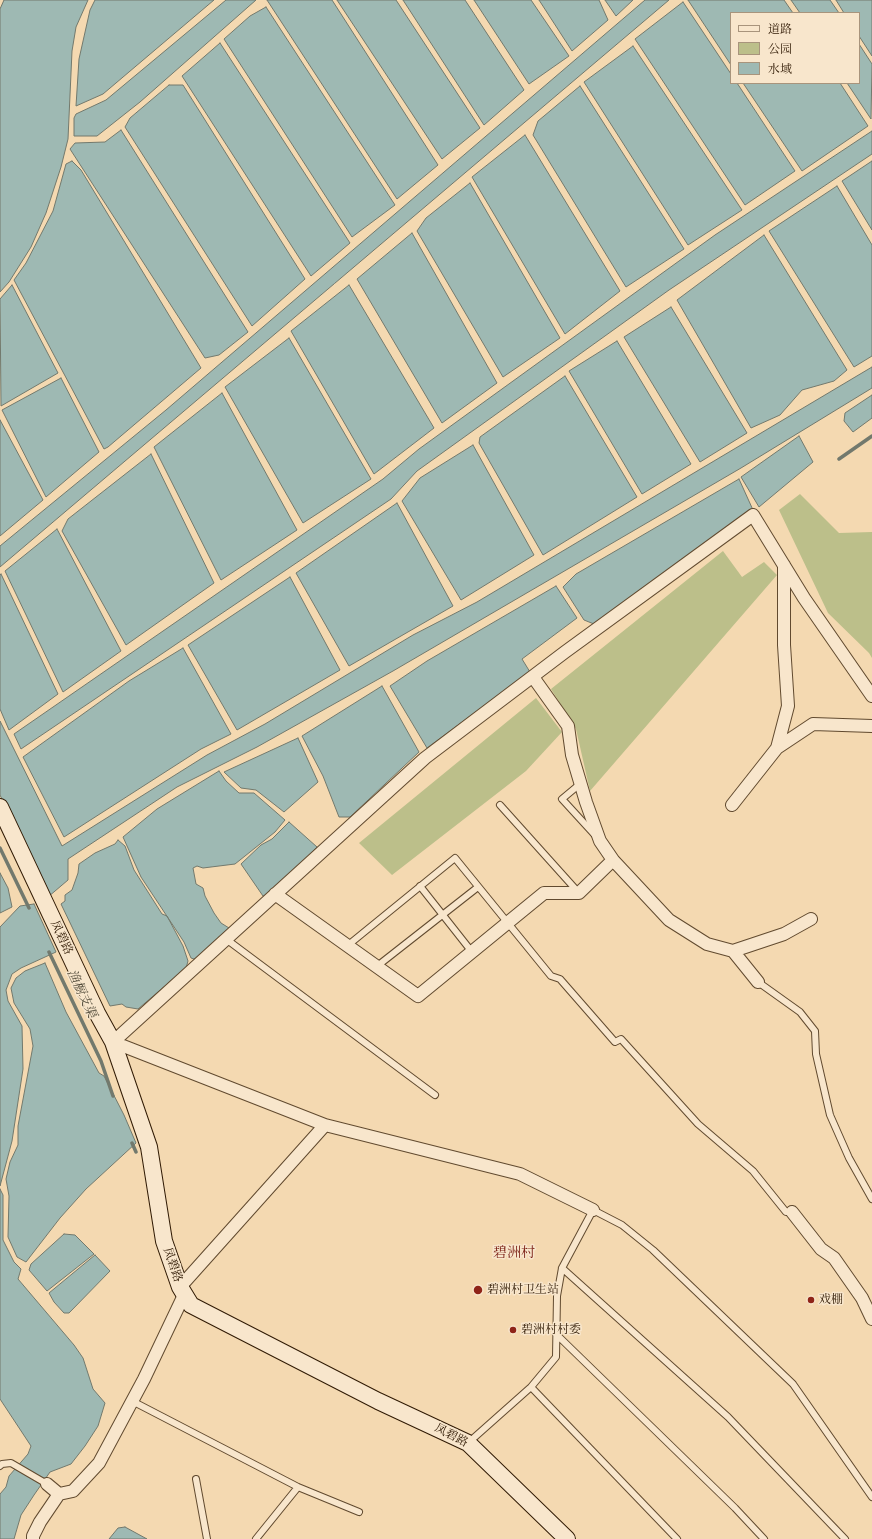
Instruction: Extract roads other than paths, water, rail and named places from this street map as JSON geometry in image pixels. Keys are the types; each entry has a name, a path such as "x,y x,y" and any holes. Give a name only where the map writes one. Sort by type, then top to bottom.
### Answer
{"main road":[{"name":"凤碧路","path":"0,807 96,1013 113,1042 149,1147 164,1241 182,1291 191,1305 378,1401 468,1443 568,1539"}],"street":[{"path":"593,1210 520,1174 325,1125 113,1042 425,758 564,652 753,515 804,598 872,696"},
{"path":"777,748 788,706 784,644 784,565"},
{"path":"533,677 568,726 572,755 580,784 600,841 613,860 669,920 707,944 733,951 784,934 811,919"},
{"path":"732,805 777,748 813,724 872,726"},
{"path":"275,894 418,996 544,893 579,893 613,860"},
{"path":"733,951 758,982"},
{"path":"33,1539 32,1536 40,1522 59,1494 73,1491 99,1463 132,1401 182,1291 325,1125"},
{"path":"792,1212 820,1249 834,1258 862,1298 872,1319"},
{"path":"48,1484 59,1494"}],"lane":[{"path":"580,784 562,799 600,841"},
{"path":"500,805 579,893"},
{"path":"347,946 455,858 551,976 560,979 616,1042 621,1039 698,1124 753,1171 786,1212 792,1212"},
{"path":"420,886 472,952"},
{"path":"376,966 478,887"},
{"path":"226,939 435,1095"},
{"path":"758,982 800,1012 815,1031 816,1054 830,1115 849,1158 872,1199"},
{"path":"468,1443 531,1387 556,1357 557,1296 562,1268 593,1210 622,1225 653,1250 793,1384 872,1497"},
{"path":"562,1268 728,1417 845,1539"},
{"path":"556,1334 730,1503 764,1539"},
{"path":"531,1387 677,1539"},
{"path":"132,1401 298,1487 359,1512"},
{"path":"0,1466 2,1464 12,1463 48,1484"},
{"path":"196,1479 207,1539"},
{"path":"256,1539 298,1487"}],"water":[{"path":"4,0 88,0 76,27 72,51 68,139 61,167 46,213 31,247 9,282 0,292 0,9"},
{"path":"95,0 214,0 103,94 76,106 79,59 90,10"},
{"path":"226,0 256,0 140,102 97,136 74,136 74,118 76,114 106,100"},
{"path":"267,0 332,0 438,165 397,199"},
{"path":"337,0 396,0 480,128 442,159"},
{"path":"403,0 465,0 524,90 484,125"},
{"path":"474,0 531,0 569,56 529,84"},
{"path":"539,0 599,0 608,20 572,51"},
{"path":"605,0 633,0 616,16"},
{"path":"645,0 669,0 0,567 0,546 166,410"},
{"path":"688,0 784,0 792,12 730,12 730,63"},
{"path":"791,0 830,0 838,12 799,12"},
{"path":"836,0 872,0 872,56 860,38 860,12 843,12"},
{"path":"683,2 730,72 730,84 738,84 795,171 745,205 635,39"},
{"path":"266,7 395,205 352,237 224,39 250,16"},
{"path":"220,43 350,243 311,276 182,76"},
{"path":"633,46 742,210 688,245 584,82"},
{"path":"860,46 872,64 871,119 848,84 860,84"},
{"path":"744,84 841,84 868,126 802,171"},
{"path":"169,85 183,85 305,279 252,326 125,127 130,118"},
{"path":"580,86 684,249 626,287 533,135 538,121"},
{"path":"121,130 248,332 219,355 205,358 70,149 75,143 105,142"},
{"path":"872,131 872,154 669,290 417,471 391,499 21,749 14,734 383,479 419,449 715,235"},
{"path":"525,135 620,291 565,334 472,177"},
{"path":"72,161 81,170 201,368 104,449 14,280 26,263 53,211 66,164"},
{"path":"872,161 872,230 842,181"},
{"path":"470,183 560,338 503,377 417,231 426,218"},
{"path":"837,186 872,245 872,356 854,367 769,231"},
{"path":"412,233 497,383 442,423 357,279"},
{"path":"764,235 847,370 834,381 802,390 780,415 751,428 677,300"},
{"path":"12,285 58,373 1,406 0,299"},
{"path":"349,285 434,428 374,474 291,331"},
{"path":"671,307 747,433 700,462 624,337"},
{"path":"289,338 371,479 303,523 225,387"},
{"path":"617,341 691,464 642,494 569,371"},
{"path":"872,367 872,388 741,468 393,671 257,747 177,787 68,859 68,880 48,897 0,795 0,721 62,846 207,755 265,724 413,635 477,602"},
{"path":"565,376 637,497 543,555 479,443 480,437"},
{"path":"61,378 99,452 46,497 2,410"},
{"path":"222,393 297,530 221,580 154,447"},
{"path":"872,395 872,418 853,432 844,421 845,413"},
{"path":"0,420 43,500 0,536"},
{"path":"799,436 813,462 759,507 741,477"},
{"path":"473,445 534,555 461,600 402,501 420,478"},
{"path":"151,454 214,583 126,645 62,531 68,519"},
{"path":"739,479 753,510 594,624 584,620 563,587 576,574"},
{"path":"397,503 453,606 349,666 296,573"},
{"path":"57,529 121,651 63,692 5,571"},
{"path":"1,574 58,694 9,730 0,709"},
{"path":"290,577 340,670 237,730 188,645"},
{"path":"556,586 577,618 522,659 530,672 427,748 390,686 427,661"},
{"path":"183,648 231,734 201,749 64,837 23,757 129,681"},
{"path":"382,686 419,752 350,817 339,817 323,776 302,736"},
{"path":"298,738 318,782 284,812 256,790 241,788 224,772"},
{"path":"219,771 226,781 239,793 254,793 285,820 275,832 235,864 203,868 197,866 193,868 196,884 203,888 205,896 221,923 229,928 201,956 194,959 191,958 184,942 141,877 123,837 157,809"},
{"path":"289,822 317,847 267,897 263,896 241,864 261,845 272,839"},
{"path":"118,840 125,846 134,870 162,914 167,916 183,946 188,961 186,968 138,1009 126,1007 122,1004 110,1006 61,904 65,901 65,895 72,890 78,873 79,864 95,853 115,844"},
{"path":"0,873 8,888 12,907 0,913"},
{"path":"34,904 56,952 21,968 12,974 6,990 8,1001 22,1026 23,1069 12,1141 0,1186 0,927 20,906"},
{"path":"45,963 66,1012 99,1073 104,1076 124,1115 136,1143 86,1189 60,1218 26,1262 17,1257 8,1237 9,1196 6,1179 10,1162 18,1145 18,1126 33,1046 30,1029 14,1003 11,988 16,978 25,971"},
{"path":"0,1189 3,1195 3,1240 14,1262 21,1269 18,1279 74,1345 83,1358 93,1389 105,1403 98,1426 85,1446 71,1464 50,1472 34,1495 21,1515 14,1539 0,1539 0,1494 6,1487 9,1476 28,1454 31,1446 0,1399"},
{"path":"64,1234 75,1235 94,1254 47,1291 29,1270 31,1264"},
{"path":"95,1255 110,1271 69,1313 64,1313 54,1302 49,1293"},
{"path":"125,1527 147,1539 109,1539 118,1528"}],"waterway":[{"path":"839,459 872,436"},
{"name":"渔橱支渠","path":"0,848 29,908"},
{"name":"渔橱支渠","path":"49,952 101,1061 113,1096"},
{"name":"渔橱支渠","path":"132,1143 136,1152"}],"place":[{"name":"碧洲村卫生站","path":"478,1290"},
{"name":"戏棚","path":"811,1300"},
{"name":"碧洲村村委","path":"513,1330"}],"district":[{"name":"碧洲村","path":"514,1254"}]}
